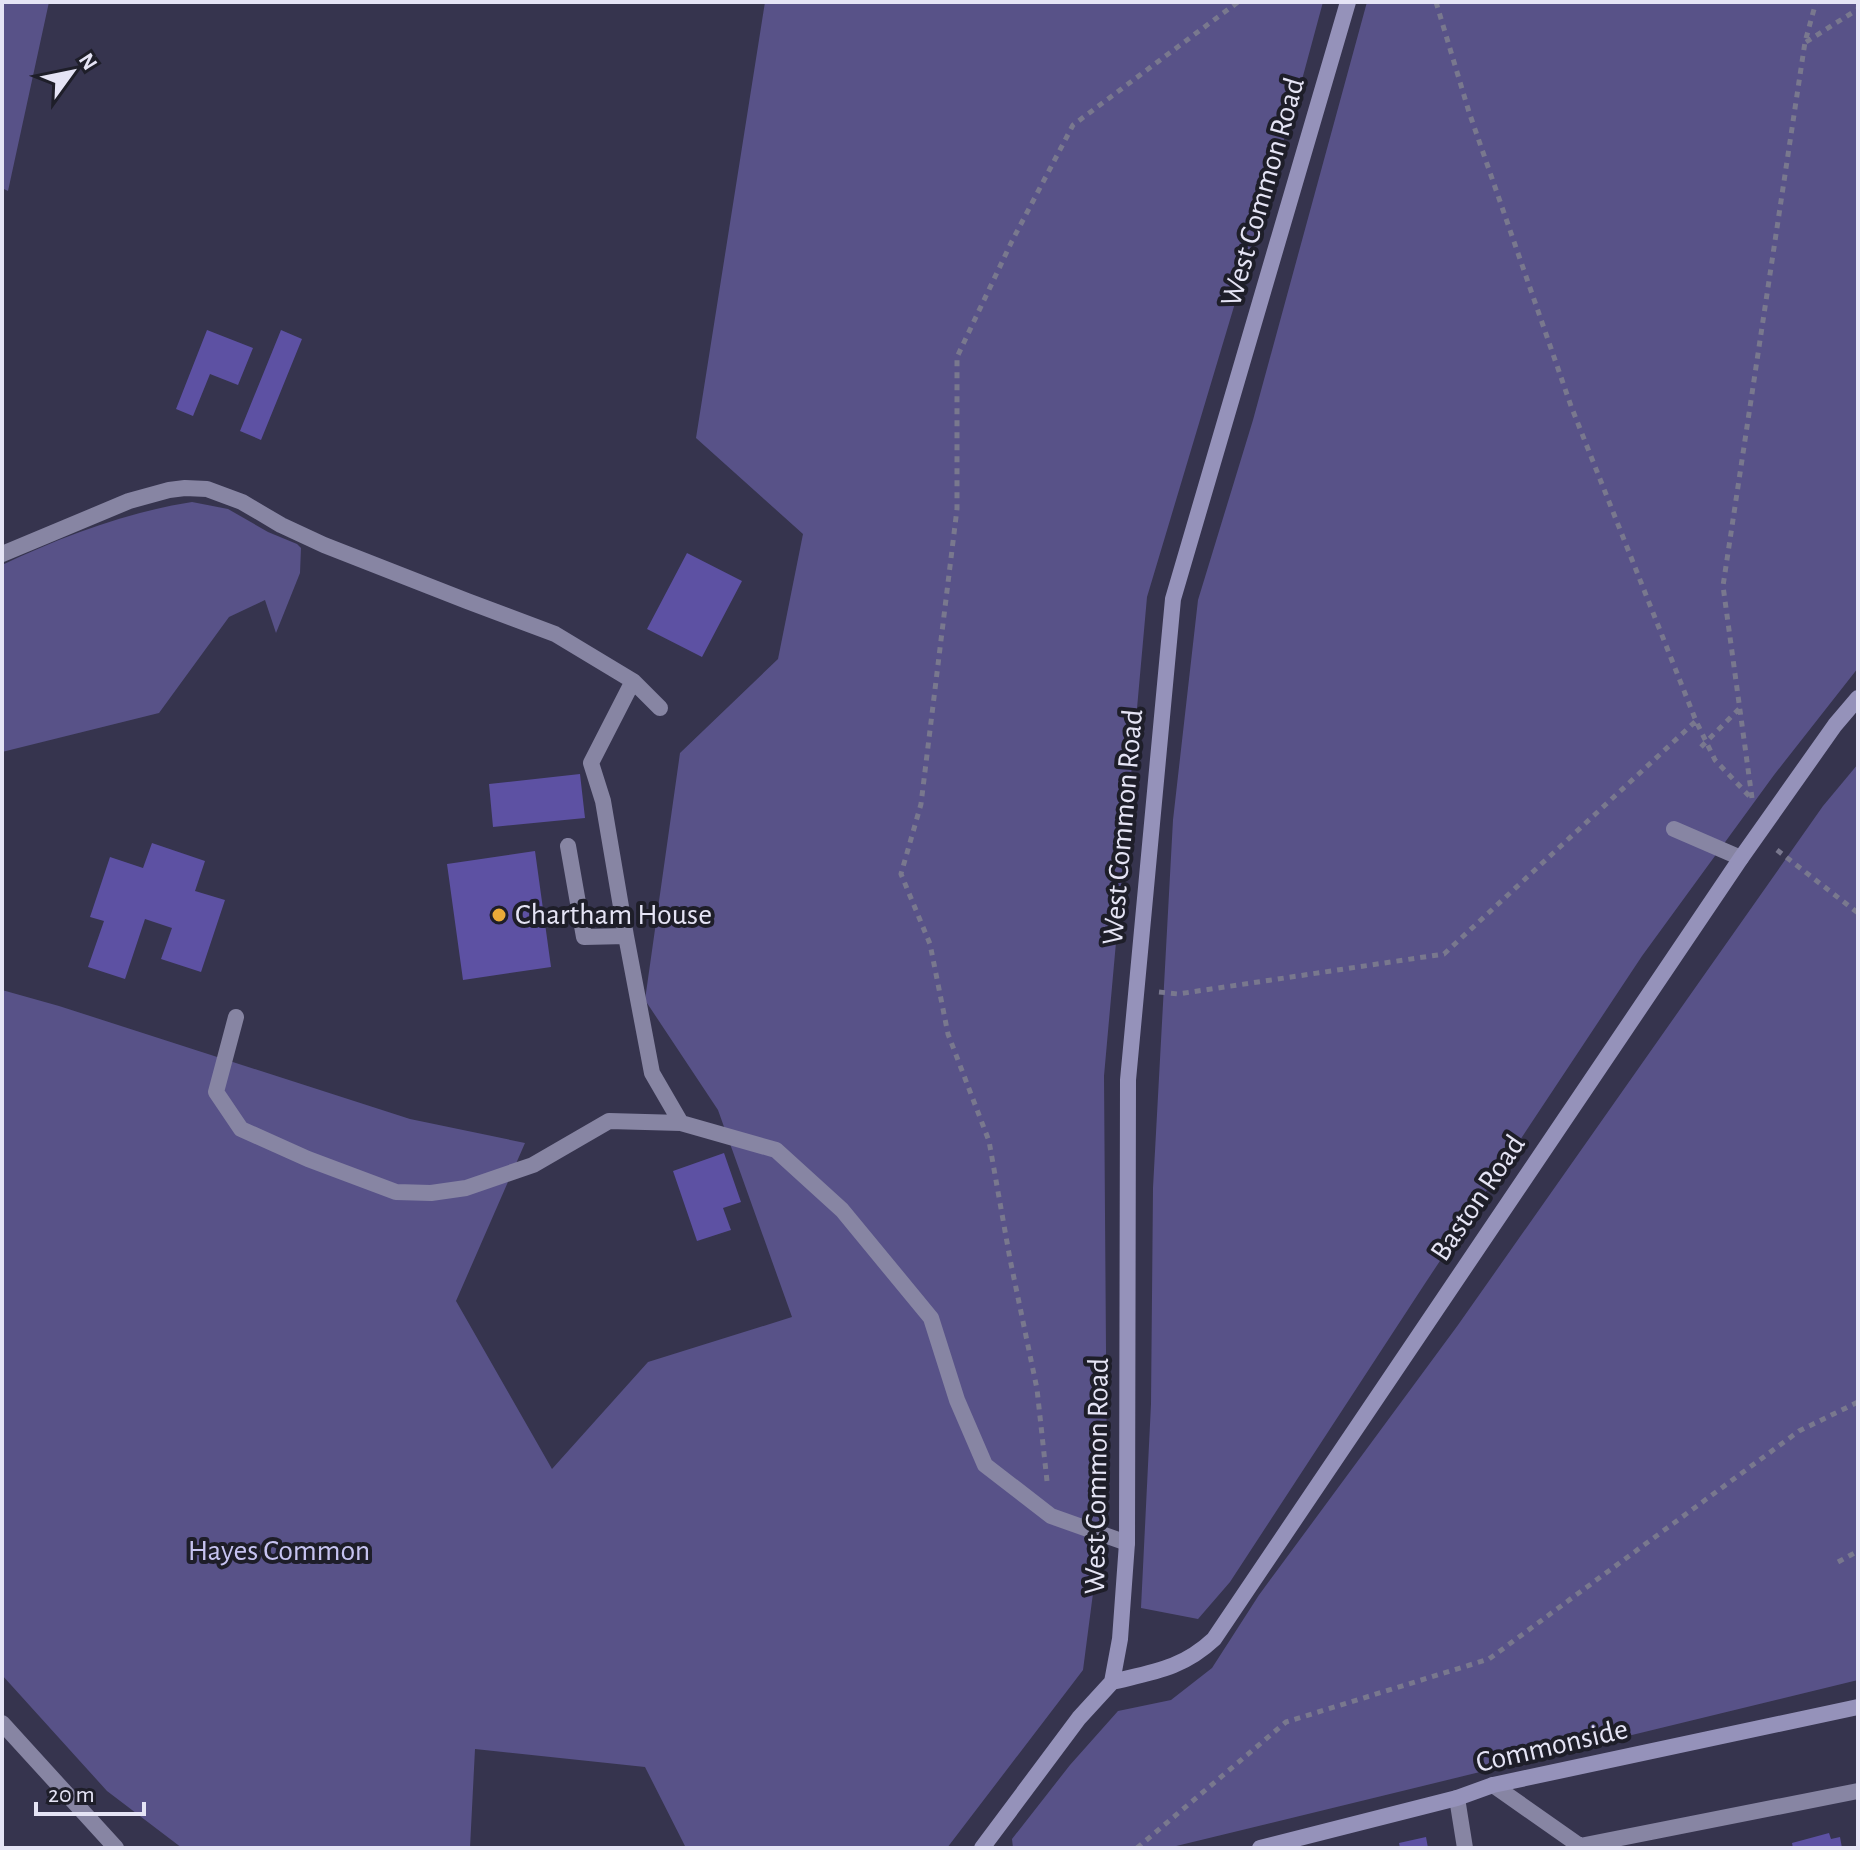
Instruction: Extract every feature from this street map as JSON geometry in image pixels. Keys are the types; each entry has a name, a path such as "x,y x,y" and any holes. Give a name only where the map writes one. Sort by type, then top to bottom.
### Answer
{"street":[{"name":"West Common Road","path":"1112,1682 1120,1639 1127,1543 1128,1080 1173,599 1348,2"},
{"path":"2,554 129,501 169,490 207,489 242,502 324,545 555,634 633,681 660,708"},
{"path":"633,681 591,763 603,801 652,1073 681,1123"},
{"name":"Baston Road","path":"1112,1682 1180,1664 1214,1639 1741,858 1835,725 1858,698"},
{"path":"1674,829 1741,858"},
{"path":"568,846 584,937 626,936"},
{"path":"236,1017 216,1092 241,1129 308,1159 396,1192 431,1193 466,1188 533,1165 609,1121 681,1123 776,1150 842,1210 931,1318 957,1400 985,1465 1051,1516 1127,1543"},
{"path":"982,1848 997,1840 1079,1718 1112,1682"},
{"name":"Commonside","path":"1260,1848 1457,1798 1493,1785 1858,1707"},
{"path":"2,1723 116,1848"},
{"path":"1493,1785 1580,1846 1858,1791"},
{"path":"1457,1798 1465,1848"}],"path":[{"path":"1051,1516 1037,1389 989,1141 948,1034 930,944 901,874 921,804 957,509 957,357 1012,241 1073,125 1238,2"},
{"path":"1436,2 1469,112 1571,406 1704,745 1752,799"},
{"path":"1816,2 1805,42 1723,586 1758,835 1858,913"},
{"path":"1805,42 1858,9"},
{"path":"1704,745 1740,708"},
{"path":"1136,990 1178,994 1444,954 1696,721"},
{"path":"1137,1848 1286,1722 1489,1659 1799,1431 1858,1402"},
{"path":"1838,1562 1858,1551"}],"green space":[{"path":"2,2 49,2 8,191 2,188"},
{"name":"Hayes Common","path":"765,2 1323,2 1147,597 1104,1076 1107,1486 1083,1670 947,1848 686,1848 645,1767 475,1749 470,1848 182,1848 107,1791 2,1675 2,990 410,1119 525,1143 456,1301 552,1469 648,1362 792,1317 718,1110 645,1000 680,753 778,659 803,534 696,438"},
{"path":"1367,2 1858,2 1858,668 1774,775 1642,956 1230,1582 1198,1619 1141,1608 1151,1404 1153,1188 1173,820 1198,600 1253,420"},
{"path":"192,502 228,509 301,548 300,573 276,633 265,600 229,617 159,713 2,752 2,565 95,527 143,512"},
{"path":"1858,764 1858,1680 1168,1848 1013,1848 1012,1839 1070,1765 1118,1711 1171,1700 1212,1668 1259,1595 1458,1325 1823,806"}],"building":[{"path":"207,330 253,348 238,385 210,374 193,416 176,409"},
{"path":"281,330 302,339 261,440 240,431"},
{"path":"687,553 742,581 702,657 647,629"},
{"path":"580,774 585,818 493,827 489,784"},
{"path":"152,843 205,861 195,891 225,900 201,972 161,959 172,928 145,919 125,979 88,967 104,921 90,917 110,857 143,868"},
{"name":"Chartham House","path":"535,851 551,967 463,980 447,864"},
{"path":"724,1153 741,1202 723,1208 731,1230 697,1241 673,1171"},
{"path":"1829,1833 1831,1839 1840,1837 1842,1848 1793,1848 1792,1843"},
{"path":"1426,1837 1428,1848 1400,1848 1399,1843"}],"place":[{"name":"Chartham House","path":"499,915"}]}
